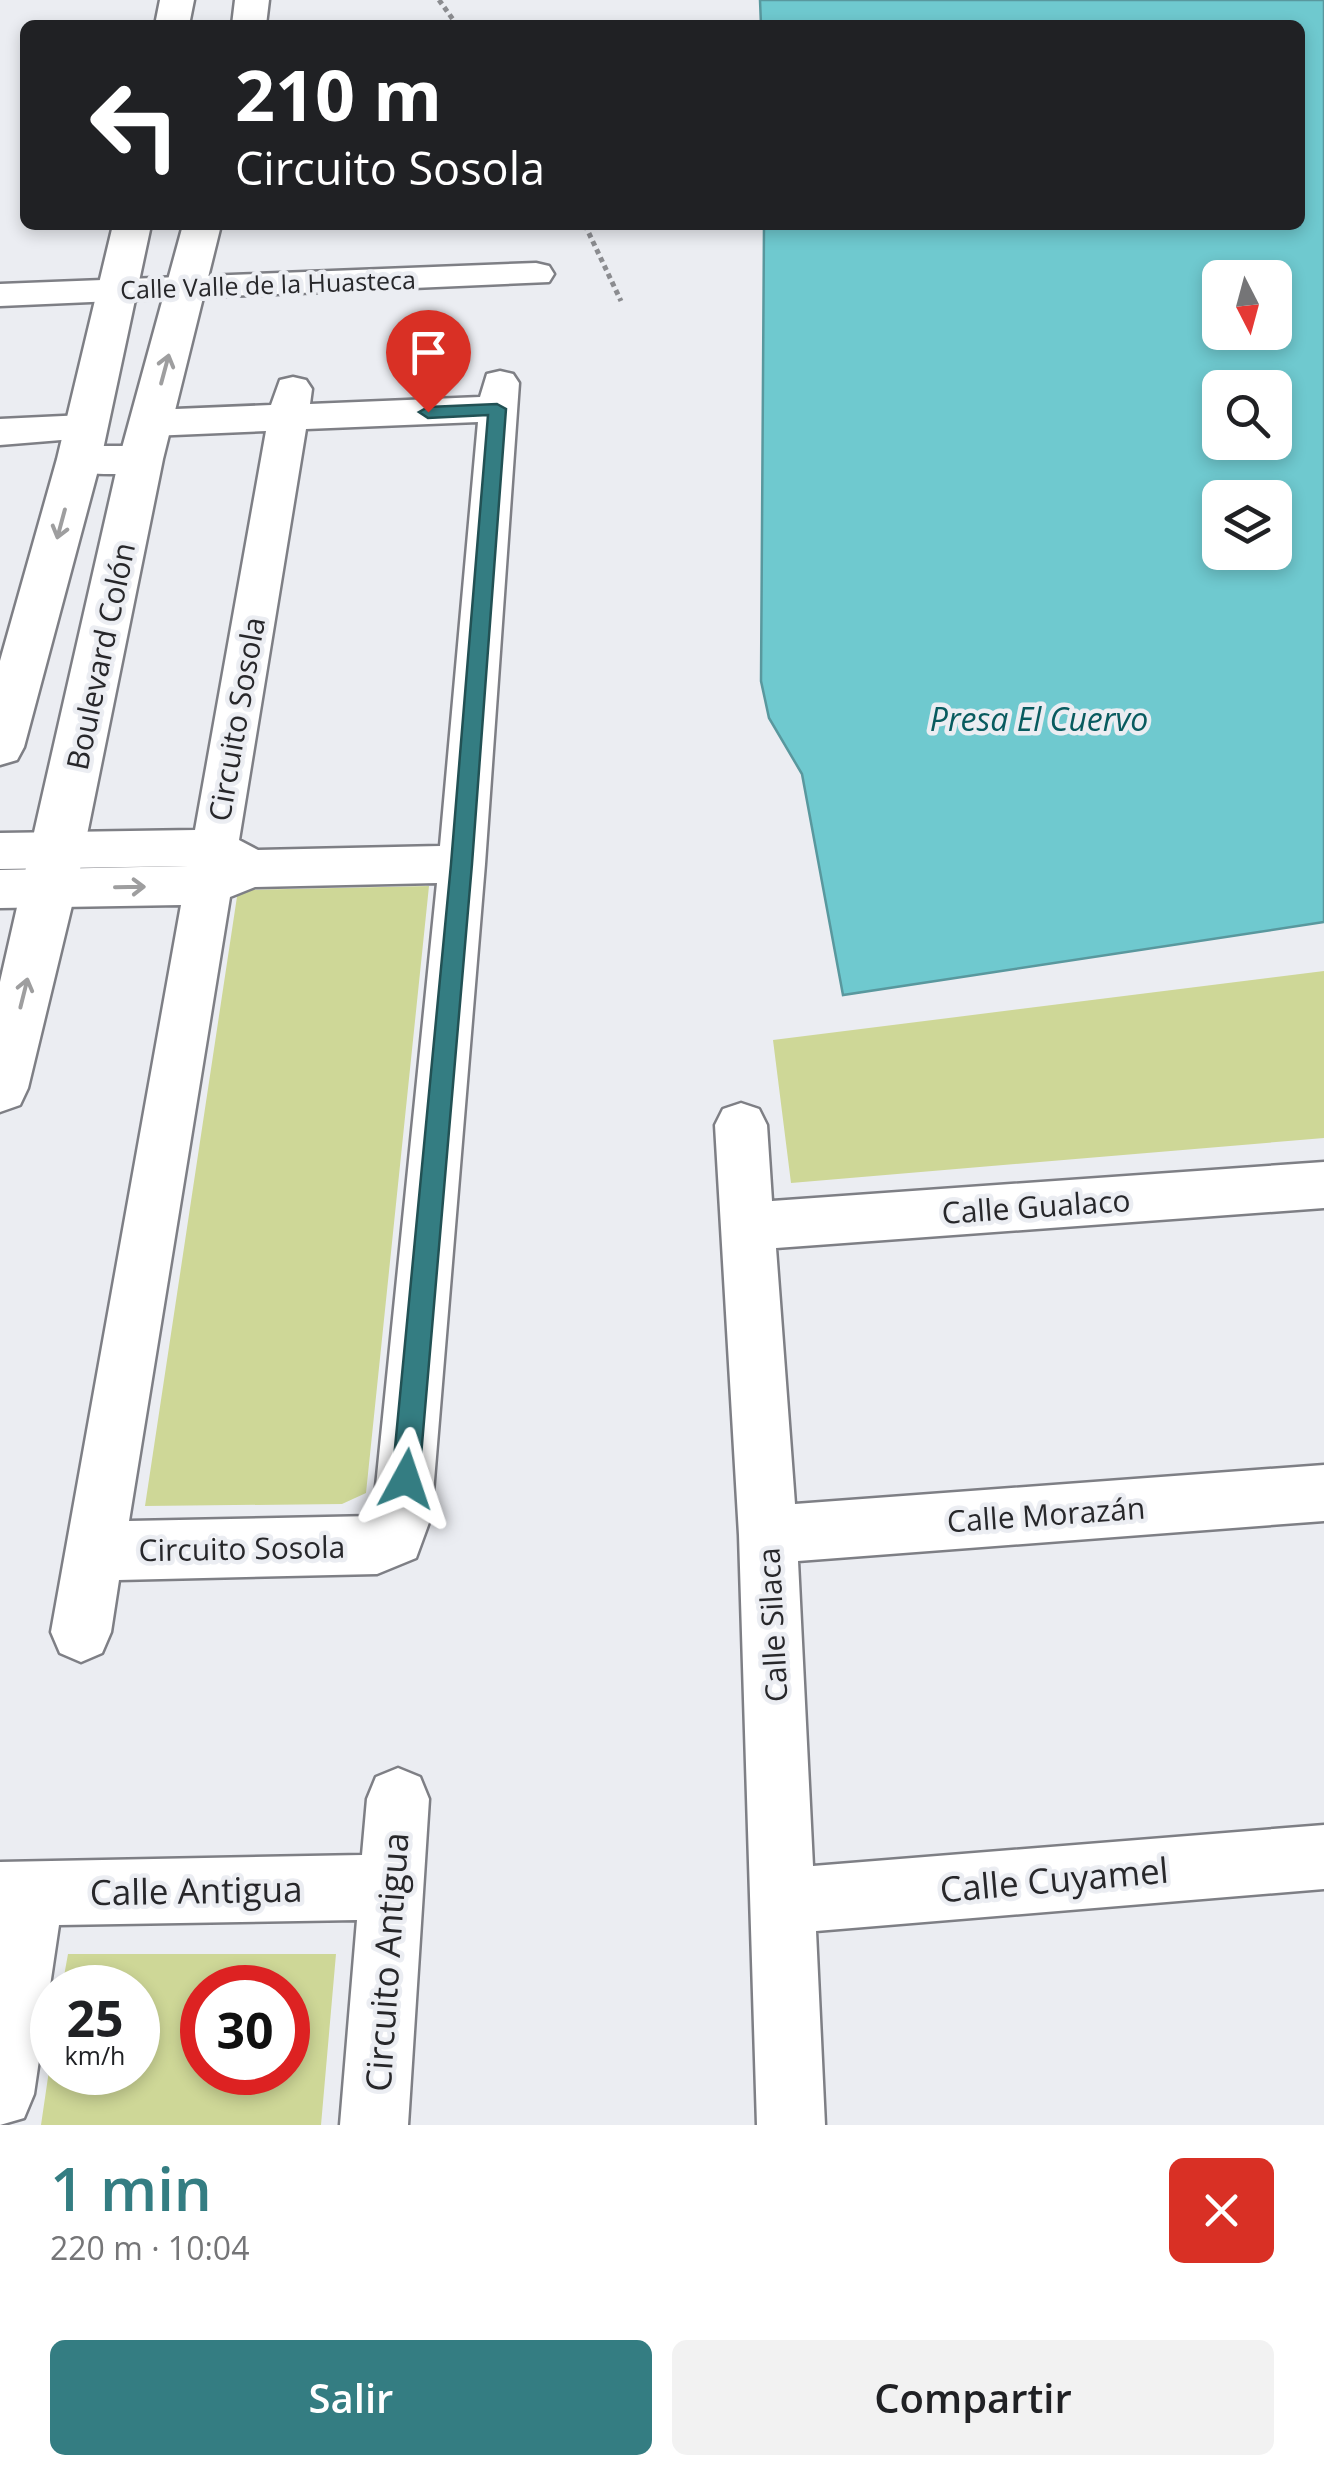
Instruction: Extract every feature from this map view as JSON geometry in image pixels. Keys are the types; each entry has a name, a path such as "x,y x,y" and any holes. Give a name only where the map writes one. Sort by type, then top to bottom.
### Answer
{"main road":[{"path":"0,747 82,444 131,230"},
{"name":"Boulevard Colón","path":"0,1088 54,870 146,441 201,230"}],"street":[{"name":"Calle Valle de la Huasteca","path":"0,295 536,274"},
{"name":"Circuito Sosola","path":"81,1632 95,1551 225,868 291,404 499,396 462,864 404,1497 395,1538 376,1545 95,1551"},
{"path":"0,432 82,444 146,441 291,404"},
{"path":"0,851 54,870"},
{"path":"0,888 54,870 462,864"},
{"name":"Calle Silaca","path":"741,1125 768,1535 791,2125"},
{"name":"Calle Gualaco","path":"748,1226 1324,1186"},
{"name":"Calle Morazán","path":"768,1535 1324,1493"},
{"name":"Circuito Antigua","path":"374,2125 398,1800"},
{"name":"Calle Cuyamel","path":"784,1901 1324,1857"},
{"name":"Calle Antigua","path":"16,1894 392,1886"},
{"path":"0,2094 16,1894"}],"path":[{"path":"587,230 621,301"}],"green space":[{"path":"429,886 366,1493 342,1504 145,1506 238,890"},
{"path":"1324,971 1324,1138 791,1183 773,1040"},
{"path":"68,1954 336,1954 321,2125 41,2125 45,2095 160,2095 160,1965 66,1965"}],"water":[{"name":"Presa El Cuervo","path":"760,0 1324,0 1324,922 843,995 802,774 769,718 761,681 764,230 1305,230 1305,20 761,20"}],"route":[{"path":"406,1479 462,864 497,409 428,412"}]}
